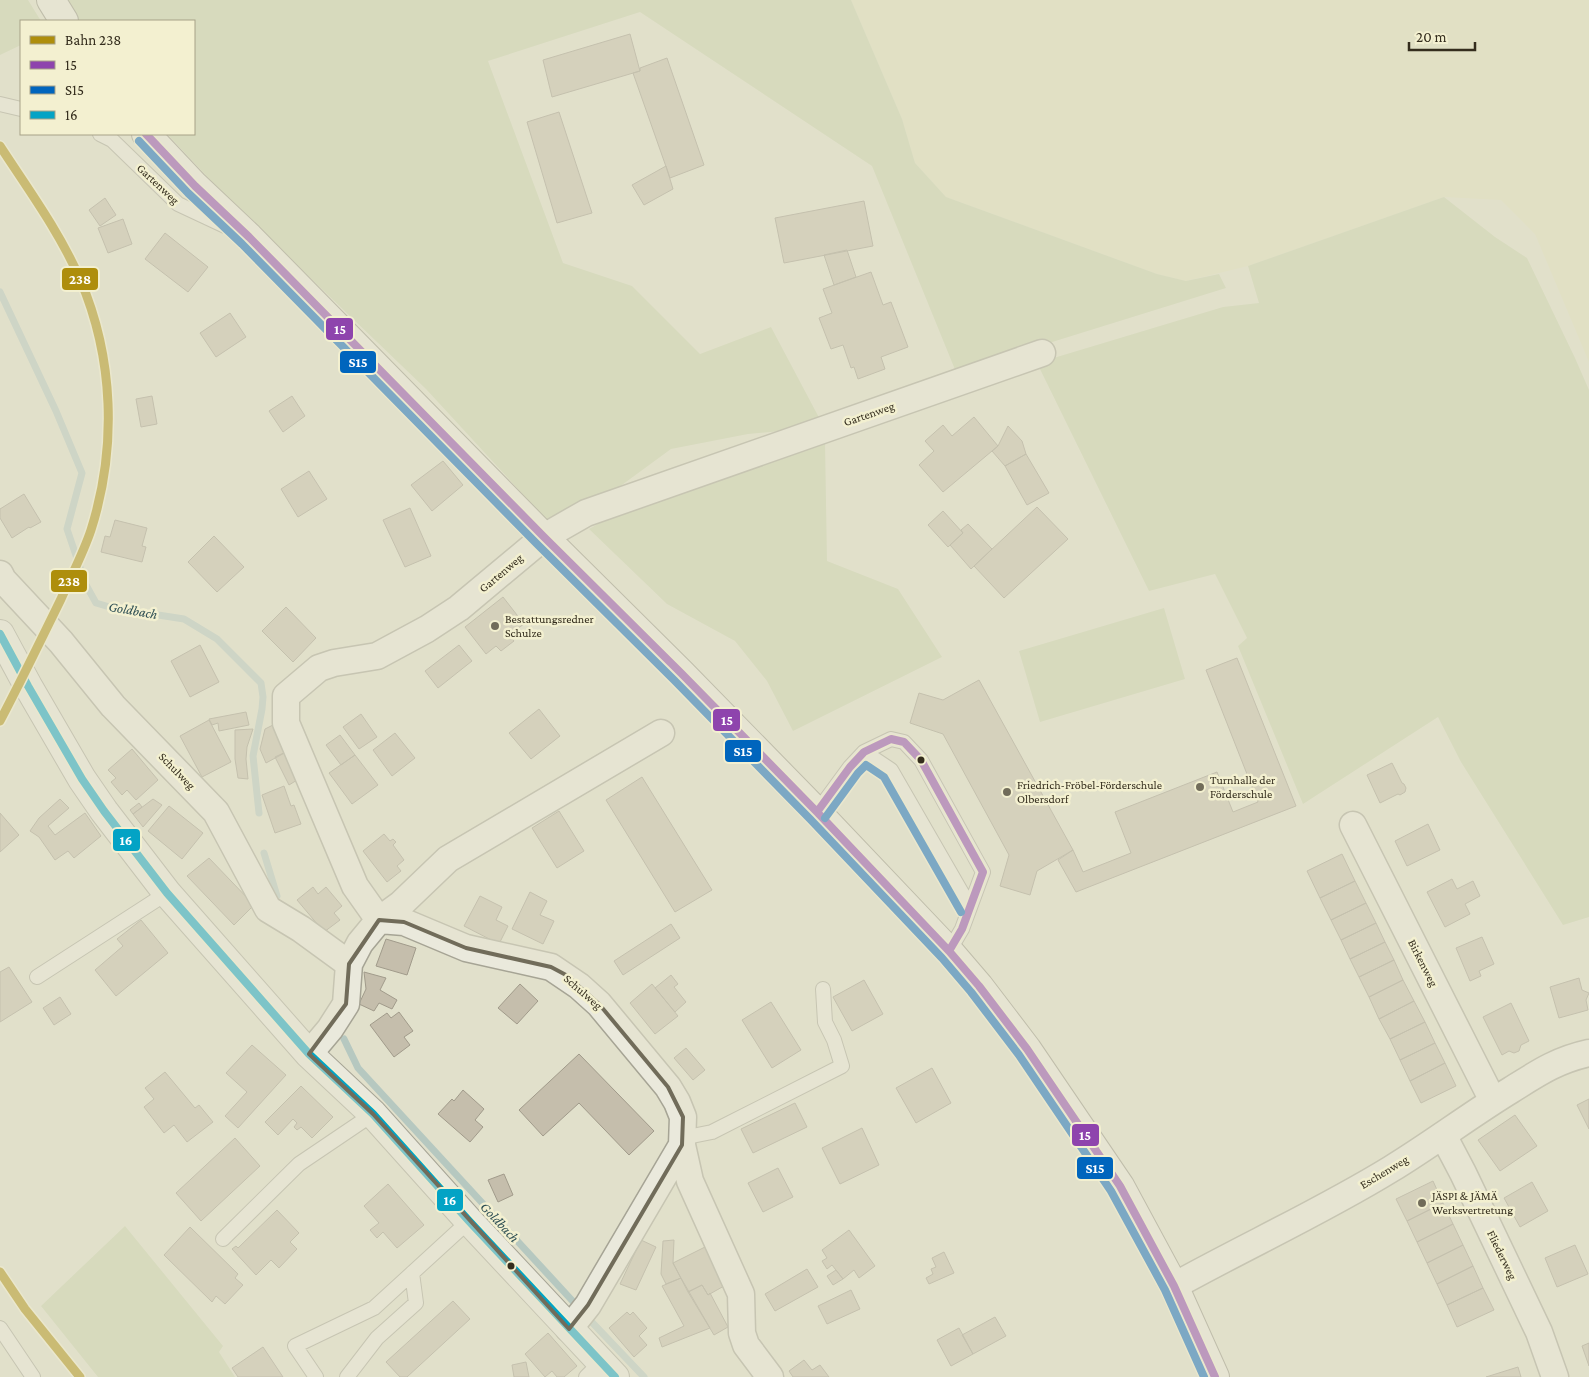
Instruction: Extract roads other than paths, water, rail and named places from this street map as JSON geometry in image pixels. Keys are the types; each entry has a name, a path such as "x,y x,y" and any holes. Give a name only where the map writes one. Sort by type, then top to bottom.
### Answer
{"main road":[{"path":"51,0 63,20"},
{"path":"147,135 195,186 681,673 949,950 979,986 1027,1050 1120,1186 1174,1286 1215,1377"},
{"path":"0,634 82,778 104,811 167,893 309,1054 373,1114 569,1329 601,1372"}],"street":[{"name":"Gartenweg","path":"379,920 355,886 286,723 286,696 318,668 334,663 376,656 427,629 459,608 544,537 586,513 1042,353"},
{"name":"Schulweg","path":"0,574 3,580 61,642 113,706 216,812 268,909 349,964"},
{"path":"309,1054 330,1029 346,1004 349,964 360,943 379,920 401,904 448,859 661,734"},
{"name":"Birkenweg","path":"1353,826 1494,1101"},
{"name":"Schulweg","path":"379,920 404,922 466,948 552,967 566,976 599,1004 668,1088 677,1102 683,1117 682,1141 690,1181 741,1294 742,1333 746,1345 770,1377"},
{"name":"Eschenweg","path":"1174,1286 1222,1259 1322,1208 1391,1169 1548,1067 1570,1057 1589,1053"},
{"name":"Fliederweg","path":"1443,1135 1539,1332 1555,1377"},
{"path":"569,1329 588,1305 682,1141"}],"lane":[{"path":"0,104 20,109"},
{"name":"Gartenweg","path":"102,135 112,140 178,204 248,237"},
{"path":"817,812 850,767 864,752 891,739 904,742 921,760 983,872 962,929 949,950"},
{"path":"864,752 891,770 970,907"},
{"path":"37,977 167,893"},
{"path":"682,1141 712,1132 842,1066 834,1040 825,1022 823,989"},
{"path":"223,1239 299,1164 373,1114"},
{"path":"316,1377 295,1346 374,1308 469,1221"},
{"path":"347,1377 377,1338 416,1303 412,1273"},
{"path":"0,1328 33,1377"}],"waterway":[{"name":"Goldbach","path":"0,292 56,411 82,473 67,529 86,585 96,603 113,608 184,619 217,639 261,683 262,709 253,756 259,813"},
{"name":"Goldbach","path":"264,853 277,896"},
{"name":"Goldbach","path":"344,1039 358,1068 579,1308"},
{"name":"Goldbach","path":"586,1316 644,1377"}],"rail line":[{"name":"238","path":"0,146 53,227 80,279 100,340 108,403 105,467 91,530 61,599 0,721"},
{"name":"238","path":"0,1272 25,1309 80,1377"}],"place":[{"name":"Bestattungsredner Schulze","path":"495,626"},
{"name":"Turnhalle der Förderschule","path":"1200,787"},
{"name":"Friedrich-Fröbel-Förderschule Olbersdorf","path":"1007,792"},
{"name":"JÄSPI & JÄMÄ Werksvertretung","path":"1422,1203"}]}
